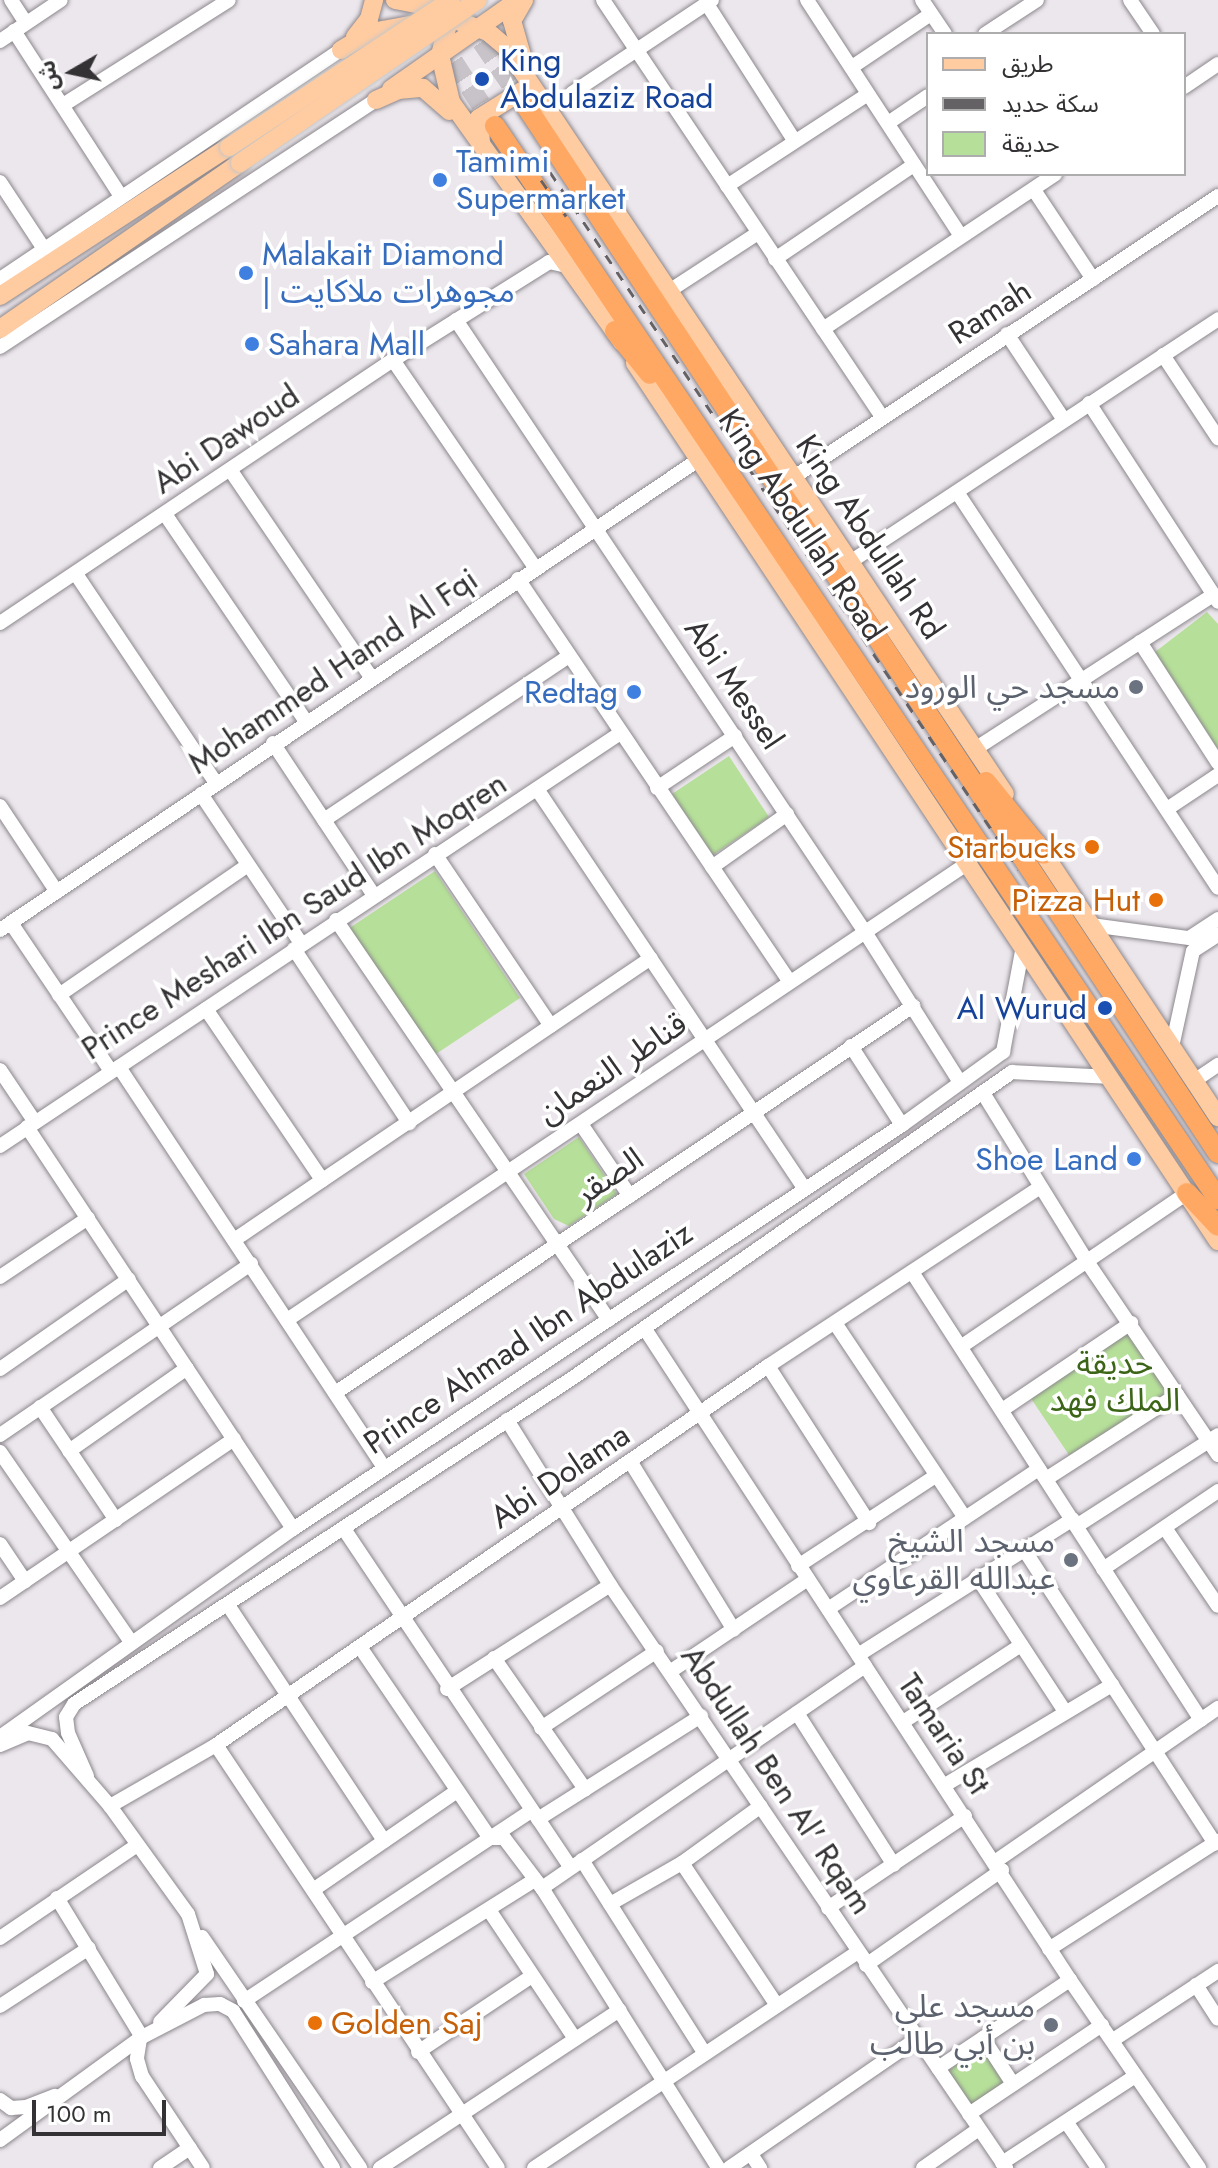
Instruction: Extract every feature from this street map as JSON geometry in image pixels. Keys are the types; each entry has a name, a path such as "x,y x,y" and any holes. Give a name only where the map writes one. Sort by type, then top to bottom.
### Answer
{"highway":[{"name":"King Abdullah Road","path":"526,106 761,466 1218,1153"},
{"name":"King Abdullah Road","path":"495,126 1218,1199"},
{"path":"615,331 741,487"},
{"path":"913,694 942,722 1044,854"},
{"path":"1187,1193 1218,1226"}],"main road":[{"path":"341,50 369,19 374,0"},
{"path":"0,329 478,0"},
{"path":"341,50 371,32 449,8 511,0"},
{"path":"376,100 518,0"},
{"path":"524,0 512,21 512,35 552,110"},
{"path":"371,32 402,1 449,8 512,55 552,110"},
{"path":"376,100 449,8"},
{"path":"449,8 440,55 451,102 615,331 1218,1241"},
{"path":"0,296 449,8"},
{"path":"341,50 377,43 391,53 395,75 376,100"},
{"path":"376,100 414,87 436,94 506,181"},
{"path":"506,181 479,138 479,118 522,91 534,92 552,110"},
{"name":"King Abdullah Rd","path":"552,110 1218,1119"},
{"path":"0,318 104,274"},
{"path":"670,293 761,466"},
{"path":"893,717 954,840"}],"street":[{"path":"11,0 20,27 63,105 120,195"},
{"path":"0,41 61,0"},
{"path":"63,105 229,0"},
{"path":"603,0 882,417"},
{"path":"807,0 961,236"},
{"path":"922,0 944,32"},
{"path":"988,32 1037,0"},
{"path":"1130,0 1152,32"},
{"path":"572,93 709,2 794,140"},
{"path":"852,67 931,14"},
{"path":"0,279 120,195 341,50"},
{"path":"1186,83 1218,64"},
{"path":"727,186 868,94"},
{"path":"888,123 926,97"},
{"path":"0,347 104,274 376,100"},
{"path":"775,259 914,165"},
{"path":"823,329 1041,180 1093,279"},
{"path":"0,182 44,249"},
{"name":"Ramah","path":"794,477 1218,196"},
{"path":"670,293 758,233"},
{"name":"Abi Dawoud","path":"0,623 456,320 549,262 567,266"},
{"path":"850,562 1218,319"},
{"name":"Abi Messel","path":"456,320 787,814 960,1082"},
{"path":"1007,334 1064,420"},
{"path":"1163,355 1216,431"},
{"path":"393,360 535,567"},
{"path":"975,749 1140,642 1216,599 1089,403"},
{"name":"Mohammed Hamd Al Fqi","path":"5,926 305,720 698,460"},
{"path":"231,471 371,677"},
{"path":"957,492 1218,888"},
{"path":"165,514 305,720"},
{"path":"76,574 216,783"},
{"path":"518,579 619,734 790,982"},
{"path":"1140,642 1218,763"},
{"path":"324,820 569,656"},
{"name":"Prince Meshari Ibn Saud Ibn Moqren","path":"0,1146 373,894 619,734"},
{"path":"657,788 735,736"},
{"path":"273,743 373,894"},
{"path":"1167,809 1218,775"},
{"path":"537,789 804,1188"},
{"path":"201,794 409,1123"},
{"path":"0,806 57,892"},
{"path":"712,867 787,814"},
{"path":"435,854 551,1026"},
{"name":"قناطر النعمان","path":"287,1320 968,863"},
{"path":"59,995 248,865"},
{"path":"1091,925 1189,938 1218,919"},
{"path":"336,920 609,1320"},
{"path":"5,926 115,1069 251,1264 384,1467"},
{"path":"1172,1047 1193,951 1218,935"},
{"name":"Prince Ahmad Ibn Abdulaziz","path":"0,1737 293,1529 902,1125 1003,1052 1023,946"},
{"path":"234,1240 651,958"},
{"name":"الصقر","path":"335,1393 913,1006"},
{"path":"206,1009 322,1180"},
{"path":"851,1046 902,1125"},
{"path":"1194,1081 1218,1065"},
{"name":"Prince Ahmad Ibn Abdulaziz","path":"87,1776 66,1725 74,1704 645,1329 1012,1072 1031,1069 1110,1077"},
{"path":"0,1070 88,1218 293,1529"},
{"path":"983,1093 1088,1263 1177,1395 1213,1438 1218,1455"},
{"path":"581,1124 630,1196"},
{"name":"Abi Dolama","path":"110,1806 216,1745 402,1615 562,1511 768,1366 1039,1188"},
{"path":"962,1346 1187,1193"},
{"path":"0,1277 88,1218"},
{"path":"745,1227 760,1249"},
{"path":"0,1435 251,1264"},
{"path":"912,1272 1201,1720"},
{"path":"0,1369 129,1279"},
{"path":"835,1323 934,1477 965,1518"},
{"path":"1002,1410 1131,1323"},
{"name":"Tamaria St","path":"645,1329 698,1415 999,1866 1049,1949 1199,2168"},
{"path":"768,1366 869,1523"},
{"path":"69,1451 187,1368"},
{"path":"828,1609 965,1518 1177,1395"},
{"path":"40,1407 116,1520"},
{"name":"Abdullah Ben Al' Rqam","path":"507,1420 610,1585 1004,2165"},
{"path":"372,1982 489,1910 576,1864 797,1713 862,1660 977,1577 1076,1522 1213,1438"},
{"path":"0,1598 234,1439"},
{"path":"0,1452 132,1643"},
{"path":"630,1461 734,1630"},
{"path":"798,1566 869,1523 934,1477"},
{"path":"1103,1569 1218,1491"},
{"path":"1165,1528 1218,1606"},
{"path":"344,1529 447,1689 535,1815 610,1904 704,2052"},
{"path":"0,1544 25,1581"},
{"path":"1025,1551 1216,1842 1049,1949"},
{"path":"977,1577 1064,1710"},
{"path":"671,1671 808,1579"},
{"path":"447,1689 610,1585"},
{"path":"228,1605 384,1841"},
{"path":"903,1722 1021,1645"},
{"path":"360,1647 490,1838"},
{"path":"541,1728 657,1651"},
{"path":"494,1658 585,1789"},
{"path":"945,1785 1064,1710 1112,1685"},
{"path":"534,2168 776,2004 862,1959 999,1866 1218,1708"},
{"path":"797,1713 894,1865"},
{"path":"244,2001 490,1838 585,1789 701,1716"},
{"path":"0,1745 28,1733 52,1739 87,1776 188,1914 244,2001 360,2168"},
{"path":"216,1745 498,2168"},
{"path":"313,1890 457,1791"},
{"path":"610,1904 682,1863 761,1806"},
{"path":"828,1908 965,1816"},
{"path":"490,1838 504,1838 537,1884 718,2168"},
{"path":"0,1938 136,1846"},
{"path":"682,1863 776,2004"},
{"path":"57,1898 144,2037"},
{"path":"489,1910 575,2039"},
{"path":"188,1914 207,1974 144,2037 137,2059 142,2076 203,2168"},
{"path":"0,2006 89,1948"},
{"path":"1113,2040 1218,1971"},
{"path":"418,2052 532,1976"},
{"path":"938,2068 1070,1980"},
{"path":"1196,1985 1218,2019"},
{"path":"0,2140 144,2037 204,2005 223,2005 233,2011 333,2168"},
{"path":"380,2168 620,2010"},
{"path":"969,2114 1102,2025"},
{"path":"983,2038 1013,2084"},
{"path":"729,2168 917,2039"},
{"path":"105,2065 119,2065 142,2076"},
{"path":"1004,2165 1134,2077"},
{"path":"0,2100 11,2108 26,2107 68,2090"},
{"path":"1067,2123 1098,2168"},
{"path":"923,2168 979,2129"},
{"path":"160,2168 190,2148"},
{"path":"751,2154 760,2168"}],"green space":[{"path":"1207,612 1218,624 1218,749 1155,652"},
{"path":"729,756 769,817 713,855 672,794"},
{"path":"435,871 520,998 433,1056 348,929"},
{"path":"579,1137 617,1194 569,1226 554,1219 524,1174"},
{"name":"حديقة الملك فهد","path":"1125,1330 1165,1387 1162,1398 1069,1455 1030,1397"},
{"path":"980,2045 1006,2085 970,2108 947,2072"}],"tunnel":[{"path":"465,17 526,106"},
{"path":"437,37 495,126"}],"railway":[{"path":"550,172 1018,869"},
{"path":"541,180 566,216"}],"place":[{"name":"King Abdulaziz Road","path":"482,79"},
{"name":"Tamimi Supermarket","path":"440,180"},
{"name":"Malakait Diamond | مجوهرات ملاكايت","path":"246,273"},
{"name":"Sahara Mall","path":"252,344"},
{"name":"مسجد حي الورود","path":"1136,687"},
{"name":"Redtag","path":"634,692"},
{"name":"Starbucks","path":"1092,847"},
{"name":"Pizza Hut","path":"1156,900"},
{"name":"Al Wurud","path":"1105,1008"},
{"name":"Shoe Land","path":"1134,1159"},
{"name":"مسجد الشيخ عبدالله القرعاوي","path":"1071,1560"},
{"name":"Golden Saj","path":"315,2023"},
{"name":"مسجد علي بن أبي طالب","path":"1051,2025"}]}
